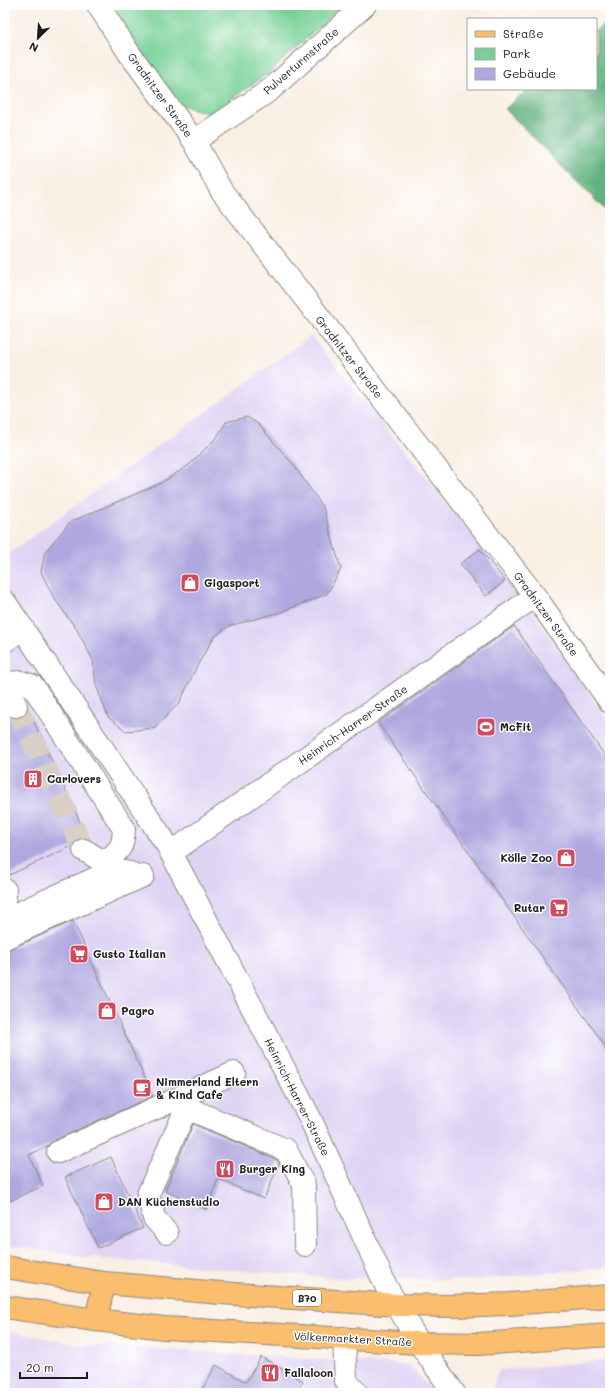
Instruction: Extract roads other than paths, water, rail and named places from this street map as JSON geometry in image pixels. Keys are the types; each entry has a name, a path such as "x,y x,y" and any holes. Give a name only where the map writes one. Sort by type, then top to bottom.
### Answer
{"main road":[{"name":"B70","path":"5,1267 104,1282 221,1293 397,1305 452,1306 510,1304 610,1296"},
{"path":"96,1320 104,1282"},
{"name":"Völkermarkter Straße","path":"5,1307 165,1328 419,1343 478,1344 610,1335"}],"street":[{"name":"Gradnitzer Straße","path":"98,5 129,52 194,141 221,190 535,596 610,702"},
{"name":"Pulverturmstraße","path":"194,141 270,90 365,5"},
{"name":"Heinrich-Harrer-Straße","path":"171,853 535,596"},
{"name":"Heinrich-Harrer-Straße","path":"5,602 167,845 310,1118 386,1286 419,1343 454,1393"},
{"path":"5,641 23,628"},
{"path":"5,683 21,682 33,686 124,829 123,843 115,854 110,865 5,919"},
{"path":"5,938 143,876 110,865 84,850"},
{"path":"5,890 5,896"},
{"path":"58,1152 234,1073"},
{"path":"167,1233 154,1218 148,1194 184,1114 194,1111 286,1150 304,1185 306,1245"},
{"path":"344,1338 346,1382 357,1393"}],"tunnel":[{"path":"16,706 84,850"}],"place":[{"name":"Gigasport","path":"190,583"},
{"name":"McFit","path":"486,727"},
{"name":"Carlovers","path":"33,779"},
{"name":"Kölle Zoo","path":"566,858"},
{"name":"Rutar","path":"559,908"},
{"name":"Gusto Italian","path":"79,954"},
{"name":"Pagro","path":"107,1011"},
{"name":"Nimmerland Eltern & Kind Cafe","path":"142,1088"},
{"name":"Burger King","path":"225,1169"},
{"name":"DAN Küchenstudio","path":"104,1202"},
{"name":"Fallaloon","path":"270,1373"}]}
